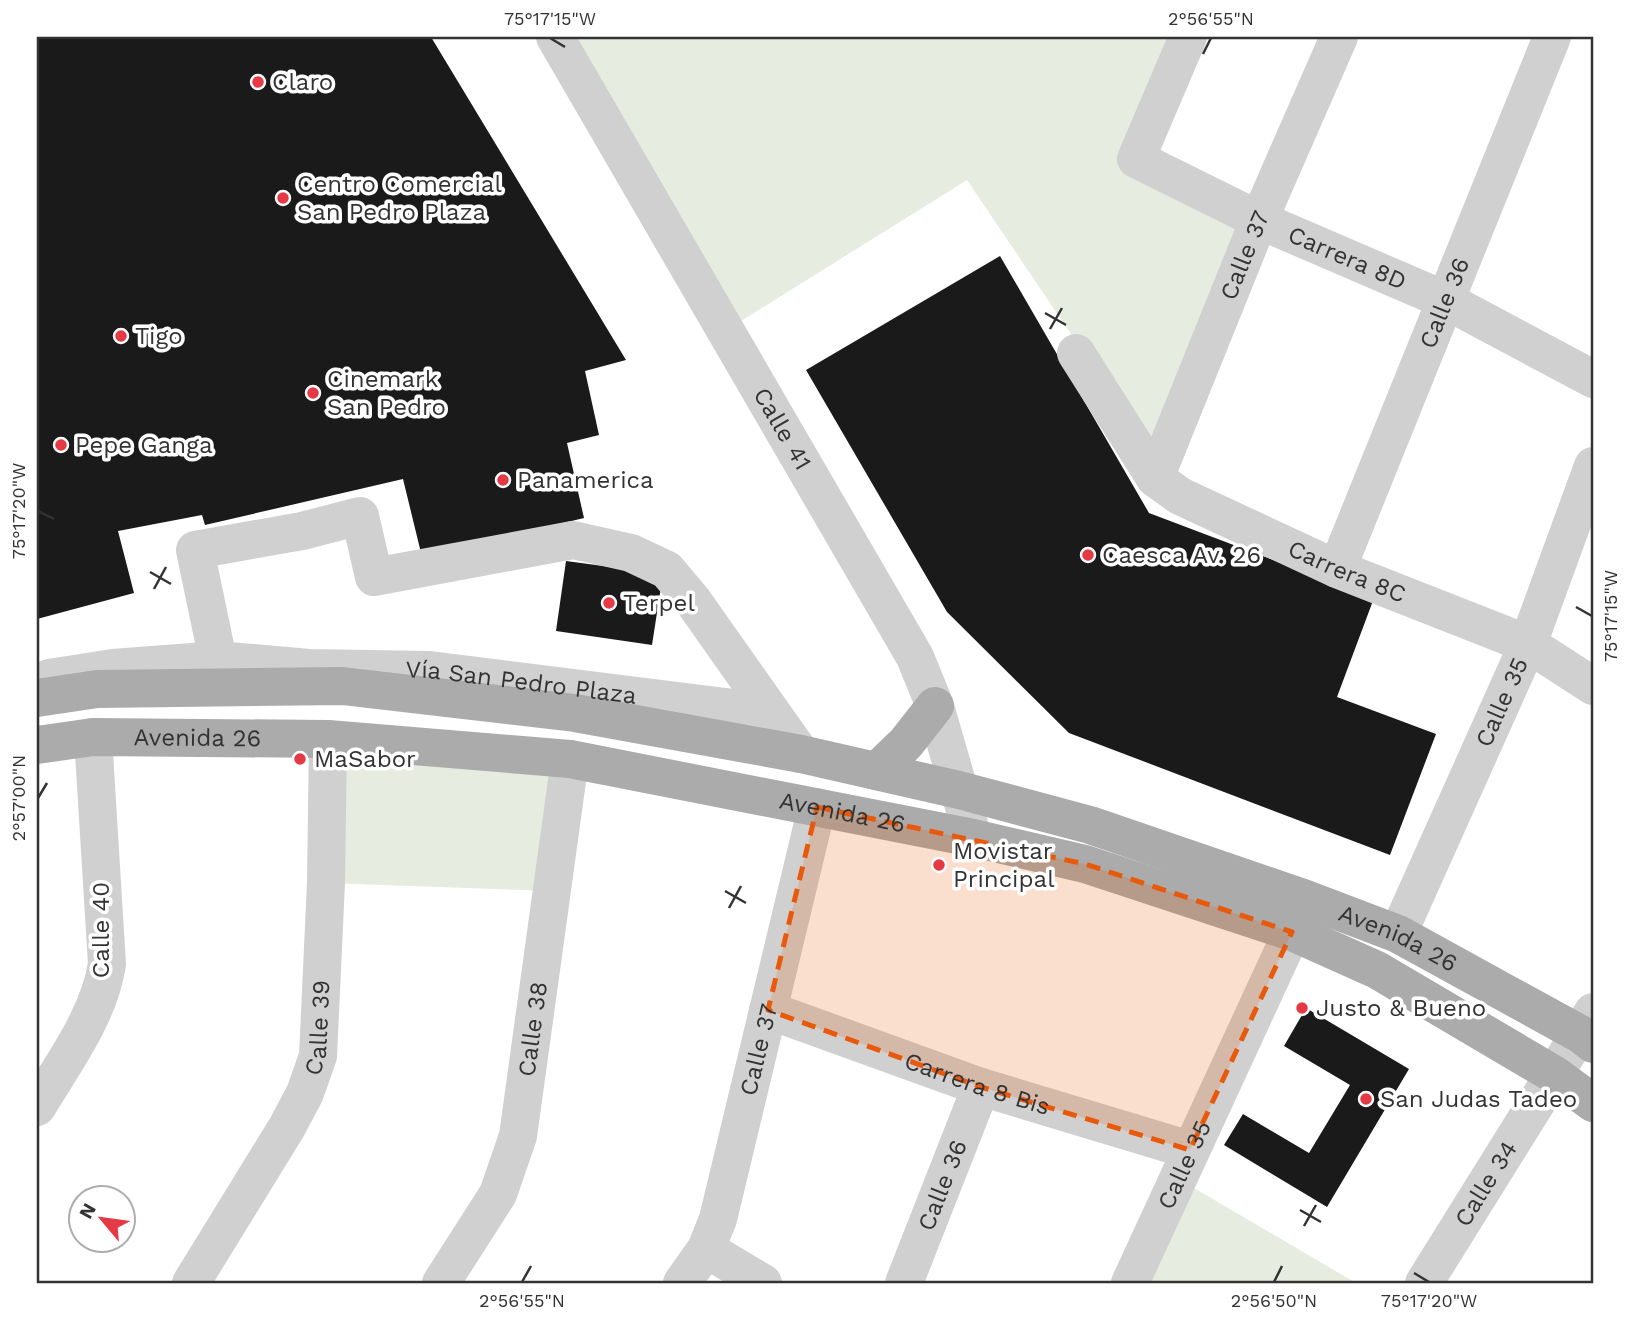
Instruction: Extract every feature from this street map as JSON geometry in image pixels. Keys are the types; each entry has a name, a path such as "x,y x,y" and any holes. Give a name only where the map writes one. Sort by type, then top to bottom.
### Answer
{"main road":[{"name":"Avenida 26","path":"37,698 97,689 342,686 575,713 801,754 959,790 1090,825 1306,899 1398,934 1589,1030"},
{"path":"877,771 906,743 935,706"},
{"name":"Avenida 26","path":"37,746 93,737 328,738 570,759 973,838 1085,864 1292,932 1377,970 1555,1075 1593,1103"}],"street":[{"name":"Calle 41","path":"555,37 915,657 935,706 973,838"},
{"name":"Carrera 8D","path":"1188,37 1136,159 1259,220 1445,300 1593,379"},
{"name":"Calle 37","path":"1155,478 1259,220 1339,37"},
{"name":"Calle 36","path":"1337,569 1552,37"},
{"name":"Carrera 8C","path":"1076,353 1155,478 1180,496 1337,569 1528,644 1593,686"},
{"name":"Calle 35","path":"1398,934 1528,644 1590,482"},
{"path":"218,660 195,550 302,531 359,516 373,577 573,540 631,552 667,570 693,601 801,754"},
{"name":"Vía San Pedro Plaza","path":"37,680 113,668 218,660 309,668 430,670 772,713"},
{"name":"Calle 40","path":"37,1107 90,1018 103,987 107,964 93,737"},
{"name":"Calle 39","path":"191,1283 306,1093 318,1056 326,883 328,738"},
{"name":"Calle 38","path":"441,1283 498,1194 518,1136 570,759"},
{"name":"Calle 37","path":"682,1283 706,1249 718,1219 817,807"},
{"name":"Calle 35","path":"1130,1283 1292,932"},
{"name":"Carrera 8 Bis","path":"768,1010 981,1087 1190,1150"},
{"name":"Calle 34","path":"1423,1283 1555,1075 1589,1030"},
{"name":"Calle 36","path":"904,1283 981,1087"},
{"path":"706,1249 764,1283"}],"highlighted area":[{"path":"817,807 1085,864 1292,932 1190,1150 981,1087 768,1010"}],"shaded area":[{"path":"563,37 1188,37 1136,159 1259,220 1156,460 967,180 725,331"},
{"path":"328,739 570,759 551,891 326,883"},
{"path":"1177,1178 1356,1283 1130,1283"}],"building":[{"name":"Centro Comercial San Pedro Plaza","path":"37,37 431,37 626,360 585,371 599,435 567,443 584,518 422,557 403,479 205,525 202,515 118,531 134,593 37,619"},
{"name":"Caesca Av. 26","path":"1000,256 1149,513 1374,598 1337,697 1436,734 1390,855 1069,733 947,612 806,370"},
{"name":"Terpel","path":"566,561 663,574 652,645 556,631"},
{"name":"San Judas Tadeo","path":"1306,1008 1409,1069 1327,1207 1224,1145 1243,1114 1309,1153 1350,1085 1284,1046"}],"place":[{"name":"Claro","path":"258,82"},
{"name":"Centro Comercial San Pedro Plaza","path":"283,198"},
{"name":"Tigo","path":"121,336"},
{"name":"Cinemark San Pedro","path":"313,393"},
{"name":"Pepe Ganga","path":"61,445"},
{"name":"Panamerica","path":"503,480"},
{"name":"Caesca Av. 26","path":"1088,555"},
{"name":"Terpel","path":"609,603"},
{"name":"MaSabor","path":"300,759"},
{"name":"Movistar Principal","path":"939,865"},
{"name":"Justo & Bueno","path":"1302,1008"},
{"name":"San Judas Tadeo","path":"1366,1099"}]}
